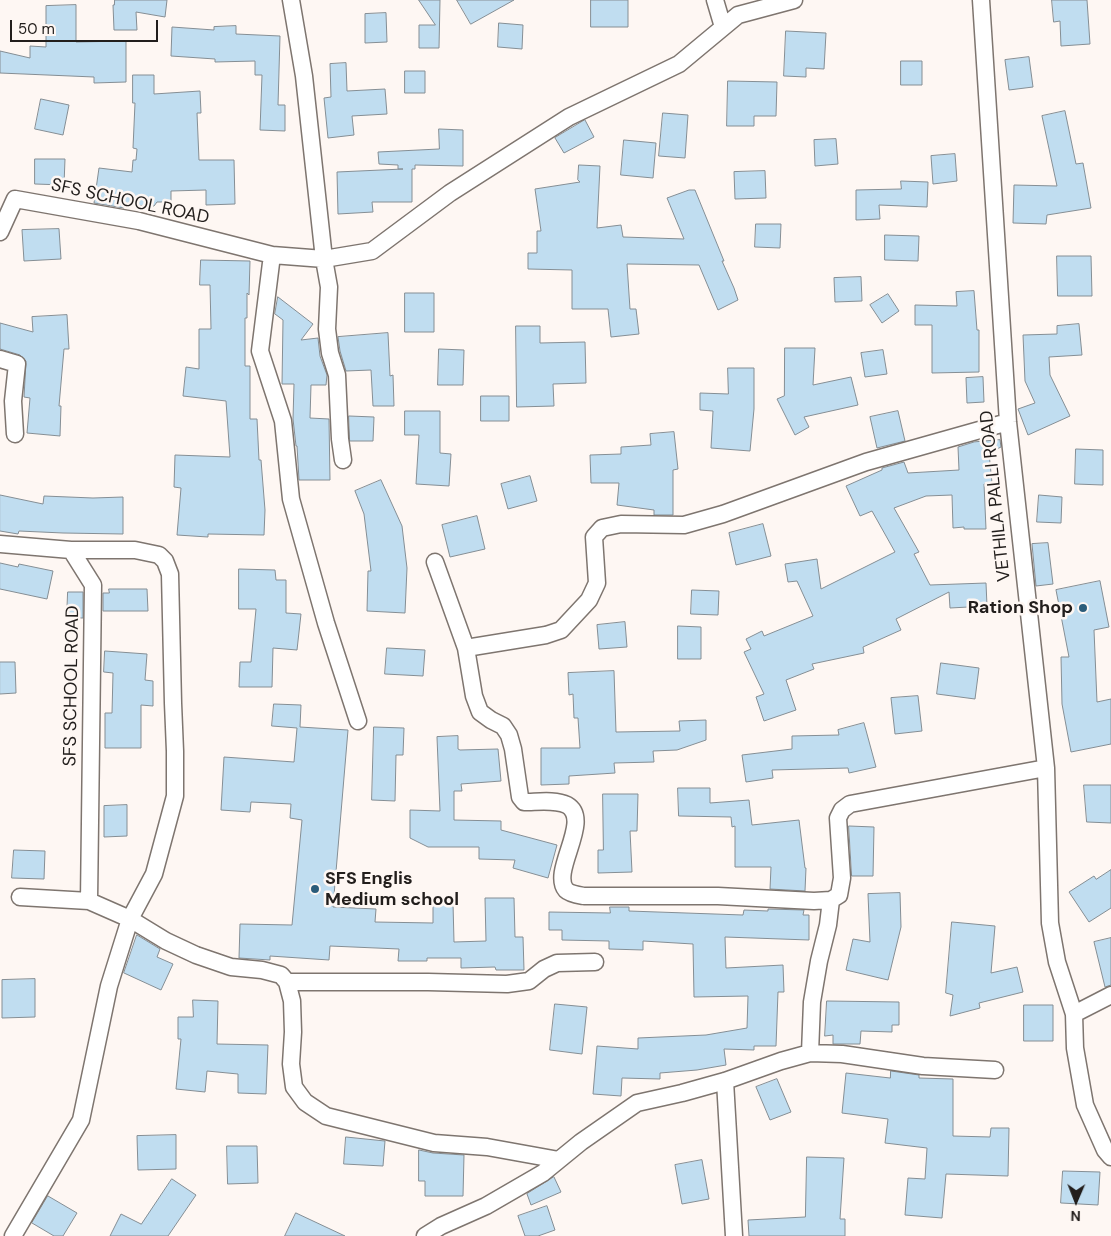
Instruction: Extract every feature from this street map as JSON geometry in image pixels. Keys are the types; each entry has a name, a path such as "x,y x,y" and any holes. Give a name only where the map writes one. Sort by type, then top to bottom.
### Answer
{"street":[{"path":"291,0 304,76 324,259 329,287 327,329 330,353 338,375 340,439 343,460"},
{"path":"715,0 723,28"},
{"path":"358,720 326,623 291,499 284,421 260,351 272,255 324,259 372,251 450,193 569,117 680,64 738,15 794,0"},
{"name":"VETHILA PALLI ROAD","path":"981,0 1008,422 1046,768 1050,924 1058,962 1074,1014 1074,1048 1085,1105 1105,1150 1111,1157"},
{"name":"SFS SCHOOL ROAD","path":"0,232 16,198 139,221 272,255"},
{"path":"0,360 17,364 12,401 14,434"},
{"path":"466,648 546,635 561,630 590,600 597,583 594,537 602,528 621,524 684,525 723,514 866,462 1008,422"},
{"path":"0,544 71,550 134,550 159,555 165,561 170,574 172,703 175,750 175,796 154,874 130,920 109,986 81,1120 11,1233"},
{"name":"SFS SCHOOL ROAD","path":"71,550 93,585 89,901"},
{"path":"435,562 466,648 474,696 480,712 503,726 509,735 514,749 520,798 524,802 550,801 566,805 574,816 572,840 562,879 565,889 570,893 584,896 718,896 814,901 832,900 839,895 842,878 838,818 842,810 850,804 1046,768"},
{"path":"20,897 89,901 130,920 166,941 196,955 231,967 262,970 281,975 287,982 292,1001 294,1086 305,1102 326,1116 434,1143 487,1148 558,1160"},
{"path":"810,1053 812,1002 818,961 828,925 832,900"},
{"path":"287,982 508,984 529,981 544,969 558,963 595,962"},
{"path":"1074,1014 1111,995"},
{"path":"425,1236 441,1226 486,1206 543,1172 581,1142 637,1103 726,1081 781,1061 810,1053 842,1054 923,1066 995,1070"},
{"path":"726,1081 734,1236"}],"building":[{"path":"115,0 167,0 165,17 136,12 137,30 114,30 113,5"},
{"path":"419,0 440,0 439,48 419,48 419,25 435,25"},
{"path":"457,0 514,0 471,24"},
{"path":"591,0 628,0 628,27 591,27"},
{"path":"1052,0 1087,0 1090,44 1061,46 1060,21 1054,22"},
{"path":"76,5 76,42 126,41 126,82 94,83 94,77 0,73 0,51 30,58 30,46 46,47 46,6"},
{"path":"386,13 387,42 365,43 365,14"},
{"path":"499,23 523,25 522,49 498,47"},
{"path":"236,26 236,34 280,36 278,105 285,105 285,131 260,130 262,75 255,75 255,61 215,62 215,59 171,56 172,27 214,30 214,27"},
{"path":"786,31 826,33 824,69 806,68 806,77 784,76"},
{"path":"1029,57 1033,87 1009,90 1005,60"},
{"path":"901,61 922,61 922,85 901,85"},
{"path":"346,63 347,91 385,89 387,114 352,116 354,135 328,138 324,98 331,97 330,64"},
{"path":"405,71 425,71 425,93 405,93"},
{"path":"133,75 154,75 154,94 200,91 201,113 197,113 199,160 234,160 235,204 206,205 206,190 171,191 171,202 157,202 154,206 125,205 124,208 94,203 99,168 132,172 133,160 136,160 137,149 133,148 135,103 133,103"},
{"path":"728,81 777,82 776,116 754,116 754,126 727,126"},
{"path":"41,99 69,105 63,135 35,129"},
{"path":"1065,111 1076,164 1083,163 1091,208 1047,215 1046,224 1013,223 1014,185 1057,186 1042,116"},
{"path":"663,113 688,115 685,158 659,156"},
{"path":"585,120 594,137 564,153 555,138"},
{"path":"439,129 463,130 463,166 415,165 415,169 412,169 412,202 372,202 373,212 338,214 337,172 403,169 398,169 398,165 379,164 378,152 439,149"},
{"path":"836,139 838,164 815,166 814,140"},
{"path":"624,140 656,143 653,178 621,175"},
{"path":"955,154 957,181 933,184 931,156"},
{"path":"35,159 65,159 64,185 35,184"},
{"path":"579,165 600,166 597,228 621,225 623,237 684,239 667,198 689,190 695,190 738,300 718,310 699,265 627,264 630,309 636,309 639,334 611,337 608,309 572,309 572,270 528,269 528,253 537,253 537,231 541,231 535,189 580,182 578,180"},
{"path":"765,171 766,198 735,199 734,172"},
{"path":"901,181 928,182 927,207 879,205 880,219 856,220 856,190 901,189"},
{"path":"756,224 781,224 780,248 755,247"},
{"path":"59,229 61,259 24,261 22,230"},
{"path":"885,235 919,236 918,261 885,260"},
{"path":"1057,256 1091,256 1092,296 1058,296"},
{"path":"201,260 250,261 247,318 245,318 245,366 250,366 250,419 257,419 259,460 261,460 265,510 264,535 208,534 208,537 177,535 181,488 174,487 175,455 230,457 226,401 183,396 186,367 199,369 199,329 211,329 210,285 200,285"},
{"path":"861,277 862,301 835,302 834,278"},
{"path":"974,291 977,330 979,330 979,372 932,373 932,325 915,325 915,305 957,306 956,292"},
{"path":"405,293 434,293 434,332 405,332"},
{"path":"888,294 899,311 882,323 870,305"},
{"path":"278,297 313,324 301,340 318,338 320,356 327,375 326,385 311,385 310,418 329,419 330,480 299,480 293,419 294,384 282,384 283,320 275,314"},
{"path":"67,315 69,349 64,349 59,406 61,406 60,436 27,433 30,398 24,397 26,361 20,355 0,349 0,323 33,332 32,317"},
{"path":"1079,324 1082,355 1049,357 1050,375 1070,416 1028,435 1018,409 1035,403 1025,381 1023,335 1057,334 1057,326"},
{"path":"516,326 540,326 540,343 585,342 586,383 553,384 554,406 517,407"},
{"path":"388,333 390,376 393,375 394,406 373,406 371,370 346,371 338,337"},
{"path":"785,348 815,348 813,385 851,377 858,405 804,417 809,427 795,435 777,399 784,396"},
{"path":"439,349 464,350 463,385 438,385"},
{"path":"883,350 887,374 865,377 861,353"},
{"path":"728,368 754,368 754,409 750,451 711,448 713,411 700,410 700,393 728,394"},
{"path":"983,377 984,402 967,403 966,378"},
{"path":"481,396 509,396 509,421 481,421"},
{"path":"405,411 440,411 440,453 451,454 449,486 416,484 419,435 405,435"},
{"path":"898,411 905,441 877,448 870,417"},
{"path":"349,416 374,417 373,441 350,441"},
{"path":"674,432 678,469 673,470 673,515 654,515 654,510 617,505 619,483 591,483 590,455 621,454 621,447 651,445 650,434"},
{"path":"1000,440 1001,447 989,453 992,483 984,484 986,529 953,528 952,495 926,496 894,508 919,552 914,554 930,585 986,583 987,606 950,608 949,592 896,619 901,630 863,647 864,653 812,664 814,669 786,680 796,710 764,721 756,697 764,694 744,652 751,649 746,639 762,631 764,636 813,616 797,581 788,582 785,564 817,559 821,589 895,552 872,511 860,516 846,486 882,470 882,468 904,462 908,473 959,470 958,447 974,442"},
{"path":"1076,449 1103,450 1103,485 1075,484"},
{"path":"530,476 537,501 508,509 501,484"},
{"path":"381,480 402,526 407,568 405,613 367,611 368,571 371,571 364,514 355,491"},
{"path":"0,495 43,504 44,496 123,497 123,534 19,531 18,534 0,531"},
{"path":"1039,495 1062,497 1061,523 1037,522"},
{"path":"477,516 485,549 450,557 442,525"},
{"path":"763,524 771,556 736,565 729,533"},
{"path":"1048,543 1053,584 1036,586 1032,544"},
{"path":"0,563 18,567 19,564 53,571 47,599 0,589"},
{"path":"239,569 275,570 276,580 286,580 286,613 301,614 297,650 273,648 272,687 239,687 240,662 251,662 256,609 239,609"},
{"path":"1100,581 1109,627 1094,630 1097,702 1111,699 1111,744 1071,752 1062,704 1061,657 1069,657 1056,590"},
{"path":"109,589 147,589 148,611 103,611 103,593 109,593"},
{"path":"692,590 719,591 718,615 691,614"},
{"path":"68,592 83,592 83,618 67,618"},
{"path":"625,622 627,647 599,649 597,625"},
{"path":"678,626 701,627 701,659 678,659"},
{"path":"387,648 425,650 423,676 385,674"},
{"path":"105,651 147,654 145,680 153,681 153,706 141,705 141,748 105,748 105,713 112,713 113,673 104,672"},
{"path":"0,662 15,662 16,693 0,694"},
{"path":"941,663 979,668 975,699 937,694"},
{"path":"614,671 616,732 680,731 679,721 706,720 706,740 677,750 653,751 654,762 614,763 615,773 569,776 569,784 541,785 541,748 580,748 578,718 574,718 573,694 569,695 568,673"},
{"path":"918,696 922,731 895,734 891,698"},
{"path":"274,704 301,705 300,727 348,730 333,907 376,909 375,922 433,923 433,904 453,903 454,942 486,941 485,898 514,898 515,937 523,937 524,970 496,970 495,967 461,968 461,958 427,958 427,961 398,961 399,949 330,946 329,960 270,956 270,960 239,958 240,924 292,925 302,820 290,818 291,804 251,802 250,812 221,810 224,757 294,762 297,728 272,726"},
{"path":"864,723 876,767 849,773 848,768 772,770 773,778 746,782 742,755 792,749 792,736 839,735 838,730"},
{"path":"374,727 404,728 403,755 396,755 395,801 372,800"},
{"path":"458,736 458,749 460,750 498,749 501,781 461,784 462,791 454,791 454,820 501,821 501,830 557,845 548,878 513,868 515,860 479,859 479,847 428,847 410,838 410,810 440,811 437,737"},
{"path":"1084,785 1111,785 1111,823 1087,822"},
{"path":"678,788 710,788 710,803 749,800 752,825 799,820 806,868 805,891 770,889 771,867 735,867 735,826 732,827 731,817 679,816"},
{"path":"603,794 638,794 637,831 630,831 632,872 598,873 598,850 603,850"},
{"path":"127,805 127,836 104,837 104,806"},
{"path":"849,826 874,827 873,876 852,876"},
{"path":"14,850 45,851 44,879 12,878"},
{"path":"1111,870 1111,908 1089,922 1069,892 1094,876 1096,879"},
{"path":"900,893 901,927 888,980 846,970 853,939 870,942 868,894"},
{"path":"610,907 629,907 629,911 743,915 744,910 804,910 803,915 809,915 809,940 725,937 726,968 783,965 784,992 778,992 776,1046 754,1046 754,1050 724,1049 726,1065 660,1073 660,1079 622,1078 621,1096 593,1094 597,1046 638,1049 638,1038 706,1035 747,1028 748,996 694,997 693,944 643,941 643,950 609,949 609,941 562,940 562,930 549,930 549,912 610,913"},
{"path":"952,922 995,926 991,973 1017,967 1023,992 979,1003 980,1008 950,1016 953,995 946,993"},
{"path":"137,935 160,949 157,957 173,964 161,990 124,973"},
{"path":"1111,938 1111,985 1105,987 1094,942"},
{"path":"35,979 35,1017 2,1018 2,980"},
{"path":"193,1000 218,1001 217,1044 268,1045 266,1094 238,1093 238,1074 207,1071 205,1092 176,1089 181,1039 178,1039 178,1017 193,1017"},
{"path":"827,1001 899,1002 899,1025 892,1025 892,1032 861,1031 860,1044 833,1044 833,1035 825,1036"},
{"path":"555,1004 587,1007 582,1054 550,1050"},
{"path":"1024,1005 1053,1005 1053,1041 1024,1041"},
{"path":"891,1071 919,1075 919,1078 953,1079 953,1136 990,1137 991,1128 1009,1128 1008,1176 946,1174 942,1218 905,1215 908,1178 925,1179 927,1148 885,1143 888,1119 842,1113 846,1073 890,1078"},
{"path":"777,1079 791,1112 770,1120 756,1087"},
{"path":"176,1135 176,1169 138,1170 137,1136"},
{"path":"346,1137 385,1141 383,1166 344,1164"},
{"path":"227,1146 257,1146 258,1183 228,1184"},
{"path":"419,1150 464,1155 463,1196 425,1196 425,1181 419,1181"},
{"path":"807,1157 844,1158 840,1219 845,1219 845,1236 749,1236 748,1220 805,1217"},
{"path":"702,1160 709,1199 682,1204 675,1165"},
{"path":"1063,1171 1100,1172 1098,1205 1061,1203"},
{"path":"554,1177 561,1192 531,1205 527,1194"},
{"path":"172,1179 196,1195 168,1236 110,1236 121,1214 141,1224"},
{"path":"48,1196 77,1213 63,1236 54,1236 32,1223"},
{"path":"547,1206 555,1230 538,1236 525,1236 518,1216"},
{"path":"296,1213 345,1236 285,1236"}],"place":[{"name":"Ration Shop","path":"1083,608"},
{"name":"SFS Englis Medium school","path":"315,889"}]}
